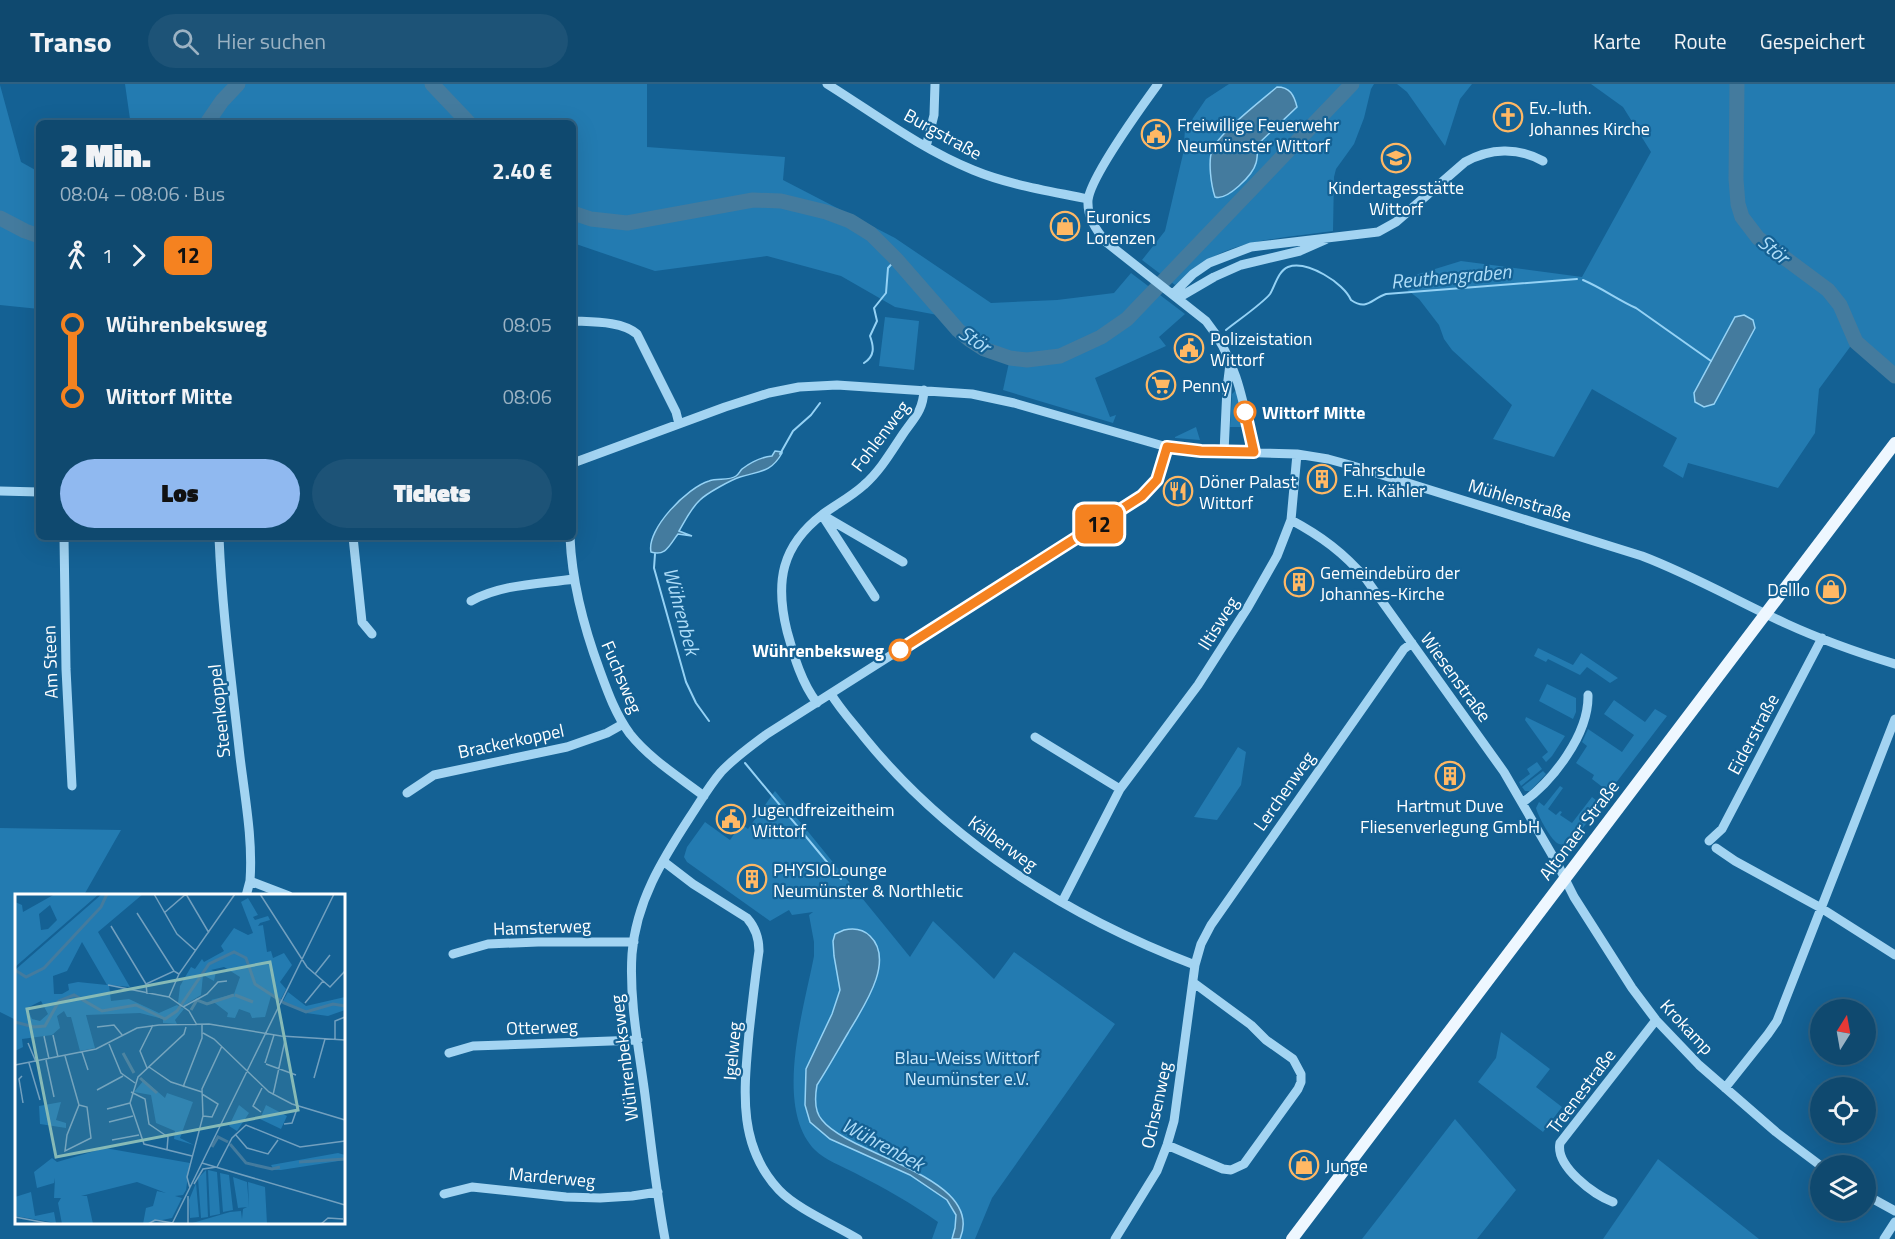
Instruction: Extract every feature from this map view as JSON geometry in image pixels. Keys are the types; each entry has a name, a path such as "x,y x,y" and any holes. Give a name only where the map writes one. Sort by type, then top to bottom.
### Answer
{"main road":[{"name":"Altonaer Straße","path":"1292,1239 1895,443"}],"street":[{"name":"Burgstraße","path":"827,84 926,147 979,173 1037,189 1088,199"},
{"path":"926,147 934,115 935,84"},
{"path":"1158,84 1105,164 1092,188 1088,199 1090,218 1098,233 1116,250 1206,321 1219,337 1231,361 1240,389 1254,452"},
{"path":"1173,295 1193,274 1209,263 1251,247 1378,232 1396,222 1465,162 1477,155 1505,150 1523,152 1543,161"},
{"path":"1173,295 1241,265 1300,251 1327,239"},
{"path":"576,321 622,326 637,334 676,412 679,424"},
{"path":"1224,452 1227,388 1231,361"},
{"name":"Mühlenstraße","path":"576,462 769,393 799,387 852,386 972,394 1014,403 1167,447 1224,452 1297,454 1350,465 1642,556 1822,638 1895,664"},
{"name":"Fohlenweg","path":"817,703 807,688 794,656 783,608 781,581 784,564 793,546 808,527 872,477 922,408 924,390"},
{"name":"Wührenbeksweg","path":"665,1239 632,987 634,942 640,910 647,891 704,796 719,774 766,734 1142,496 1157,480 1167,447"},
{"name":"Iltisweg","path":"1062,902 1120,789 1207,672 1277,556 1291,520 1297,454"},
{"path":"0,491 36,492"},
{"path":"822,515 903,562"},
{"path":"822,515 875,597"},
{"name":"Wiesenstraße","path":"1291,520 1331,544 1353,563 1495,760 1564,879"},
{"name":"Am Steen","path":"64,540 66,669 72,786"},
{"name":"Steenkoppel","path":"219,540 222,593 248,825 251,867 247,894"},
{"path":"353,540 362,622 372,634"},
{"name":"Fuchsweg","path":"570,540 580,609 611,700 623,724 650,754 704,796"},
{"path":"471,601 485,593 497,590 574,579"},
{"name":"Eiderstraße","path":"1709,841 1722,829 1822,638"},
{"name":"Lerchenweg","path":"1195,965 1201,944 1211,925 1404,649 1412,644"},
{"name":"Kälberweg","path":"831,694 883,760 923,801 995,860 1062,902 1139,942 1195,965"},
{"path":"1522,803 1545,782 1568,752 1584,724 1588,695"},
{"path":"1725,1088 1774,1026 1895,719"},
{"name":"Brackerkoppel","path":"407,793 434,775 567,747 607,733 623,724"},
{"path":"1035,737 1120,789"},
{"path":"1716,848 1735,861 1821,908 1895,955"},
{"name":"Igelweg","path":"663,861 693,884 747,918 753,925 757,936 759,951 746,1062 745,1098 750,1141 761,1167 781,1192 800,1206 858,1239"},
{"name":"Krokamp","path":"1564,879 1632,988 1676,1043 1776,1132 1810,1158"},
{"path":"250,881 285,894"},
{"name":"Hamsterweg","path":"453,954 488,944 634,942"},
{"name":"Ochsenweg","path":"1115,1239 1157,1171 1167,1146 1174,1121 1195,965"},
{"path":"1167,1146 1223,1169 1237,1168 1244,1164 1301,1082 1299,1068 1293,1059 1194,983"},
{"name":"Treenestraße","path":"1613,1202 1593,1192 1578,1178 1562,1157 1559,1151 1560,1143 1656,1020"},
{"name":"Otterweg","path":"449,1053 473,1046 638,1040"},
{"name":"Marderweg","path":"444,1194 472,1187 566,1197 600,1198 658,1192"},
{"path":"1876,1200 1895,1210"},
{"path":"1884,1239 1895,1222"}],"green space":[{"path":"125,84 647,84 647,147 785,157 783,180 895,238 991,303 1057,300 1114,293 1131,273 1185,314 1159,337 1166,346 1095,378 1110,417 1116,415 1113,423 1003,390 1010,358 984,349 970,340 948,317 895,307 841,276 767,256 655,271 576,244 576,120 130,119"},
{"path":"1229,84 1374,84 1354,144 1336,169 1333,231 1272,239 1241,246 1213,257 1175,285 1142,260 1165,231 1183,154 1185,130 1206,99"},
{"path":"1397,84 1472,84 1460,99 1445,146 1407,92"},
{"path":"1591,84 1895,84 1895,376 1857,342 1850,347 1819,389 1815,433 1778,488 1688,463 1683,478 1663,466 1677,438 1592,389 1554,457 1493,439 1512,405 1452,350 1444,339 1439,325 1419,299 1396,281 1461,261 1582,277 1651,152 1623,107"},
{"path":"0,85 21,162 36,170 36,309 0,305"},
{"path":"885,317 919,321 914,370 879,366"},
{"path":"1235,391 1238,393 1243,427 1230,427 1232,394"},
{"path":"1196,427 1200,440 1175,438 1175,437"},
{"path":"1538,648 1573,665 1581,653 1618,678 1610,683 1587,667 1580,675 1548,659 1546,662 1534,656"},
{"path":"1547,684 1576,698 1576,712 1573,719 1539,701"},
{"path":"1614,700 1645,722 1655,709 1667,716 1609,792 1592,779 1594,775 1576,763 1587,746 1582,742 1588,729 1622,752 1634,735 1604,714"},
{"path":"1526,717 1565,736 1546,762 1542,757 1548,752 1525,720"},
{"path":"1238,747 1246,752 1241,785 1217,820 1194,817"},
{"path":"1537,762 1542,769 1521,786 1519,782 1530,774 1527,769"},
{"path":"1543,771 1546,774 1530,791 1525,791 1522,787"},
{"path":"1560,786 1563,788 1548,809 1556,815 1562,812 1560,815 1572,823 1592,797 1601,804 1573,841 1565,845 1553,839 1536,808 1539,802 1544,806"},
{"name":"Blau-Weiss Wittorf Neumünster e.V.","path":"775,791 910,957 933,921 994,979 1014,952 1115,1024 992,1198 975,1239 932,1239 938,1222 887,1190 823,1157 815,1150 802,1131 796,1109 795,1057 814,956 809,915 813,912 792,915 789,910 770,921 687,862 684,857 687,847 705,822 730,840 741,824 748,829"},
{"path":"0,828 121,830 85,894 15,894 15,1020 0,1012"},
{"path":"1501,1032 1550,1069 1536,1087 1562,1107 1543,1132 1478,1082 1496,1058"},
{"path":"1455,1119 1516,1190 1477,1239 1362,1239"},
{"path":"1658,1159 1759,1239 1603,1239"}],"shaded area":[{"path":"1277,87 1291,92 1297,107 1258,144 1256,163 1245,180 1226,195 1215,197 1210,174 1212,150 1232,126"},
{"path":"1744,315 1753,320 1755,328 1714,404 1704,407 1695,402 1694,393 1735,317"},
{"path":"775,451 782,453 769,468 731,481 697,503 679,531 692,536 678,534 664,551 651,552 651,543 662,521 690,491 709,481 733,478 745,467 772,456"},
{"path":"844,930 858,930 870,936 877,946 880,958 878,971 868,998 817,1085 816,1108 822,1120 837,1133 911,1170 935,1184 953,1199 963,1218 960,1239 952,1239 956,1215 947,1200 910,1175 830,1139 810,1122 805,1105 806,1069 832,1014 840,990 833,941 835,934"}],"waterway":[{"name":"Stör","path":"209,120 222,101 238,84"},
{"name":"Stör","path":"432,84 466,120"},
{"name":"Stör","path":"576,214 591,219 627,223 753,200 781,201 826,212 850,221 871,234 958,330 984,349 1010,358 1027,360 1060,356 1101,337 1127,319 1352,84"},
{"name":"Stör","path":"1737,84 1736,179 1738,204 1742,217 1758,238 1828,290 1840,305 1856,342 1895,376"},
{"name":"Stör","path":"0,218 36,235"},
{"name":"Wührenbek","path":"864,363 873,351 870,336 877,321 874,308 886,293 888,268 896,259"},
{"name":"Reuthengraben","path":"1226,330 1270,294 1279,275 1288,267 1305,267 1324,274 1341,287 1351,300 1361,304 1369,303 1386,294 1577,279"},
{"name":"Reuthengraben","path":"1583,280 1636,308 1711,361"},
{"name":"Wührenbek","path":"780,454 793,431 811,415 820,403"},
{"name":"Wührenbek","path":"655,554 654,568 686,682 696,703 709,721"},
{"name":"Wührenbek","path":"745,763 841,879"}],"bus line":[{"name":"12","path":"900,650 1142,496 1157,480 1167,447 1201,451 1254,452 1245,412"}],"place":[{"name":"Ev.-luth. Johannes Kirche","path":"1508,117"},
{"name":"Freiwillige Feuerwehr Neumünster Wittorf","path":"1156,134"},
{"name":"Kindertagesstätte Wittorf","path":"1396,158"},
{"name":"Euronics Lorenzen","path":"1065,226"},
{"name":"Polizeistation Wittorf","path":"1189,348"},
{"name":"Penny","path":"1161,385"},
{"name":"Wittorf Mitte","path":"1245,412"},
{"name":"Fahrschule E.H. Kähler","path":"1322,479"},
{"name":"Döner Palast Wittorf","path":"1178,491"},
{"name":"Gemeindebüro der Johannes-Kirche","path":"1299,582"},
{"name":"Delllo","path":"1831,589"},
{"name":"Wührenbeksweg","path":"900,650"},
{"name":"Hartmut Duve Fliesenverlegung GmbH","path":"1450,776"},
{"name":"Jugendfreizeitheim Wittorf","path":"731,819"},
{"name":"PHYSIOLounge Neumünster & Northletic","path":"752,879"},
{"name":"Junge","path":"1304,1165"}]}
